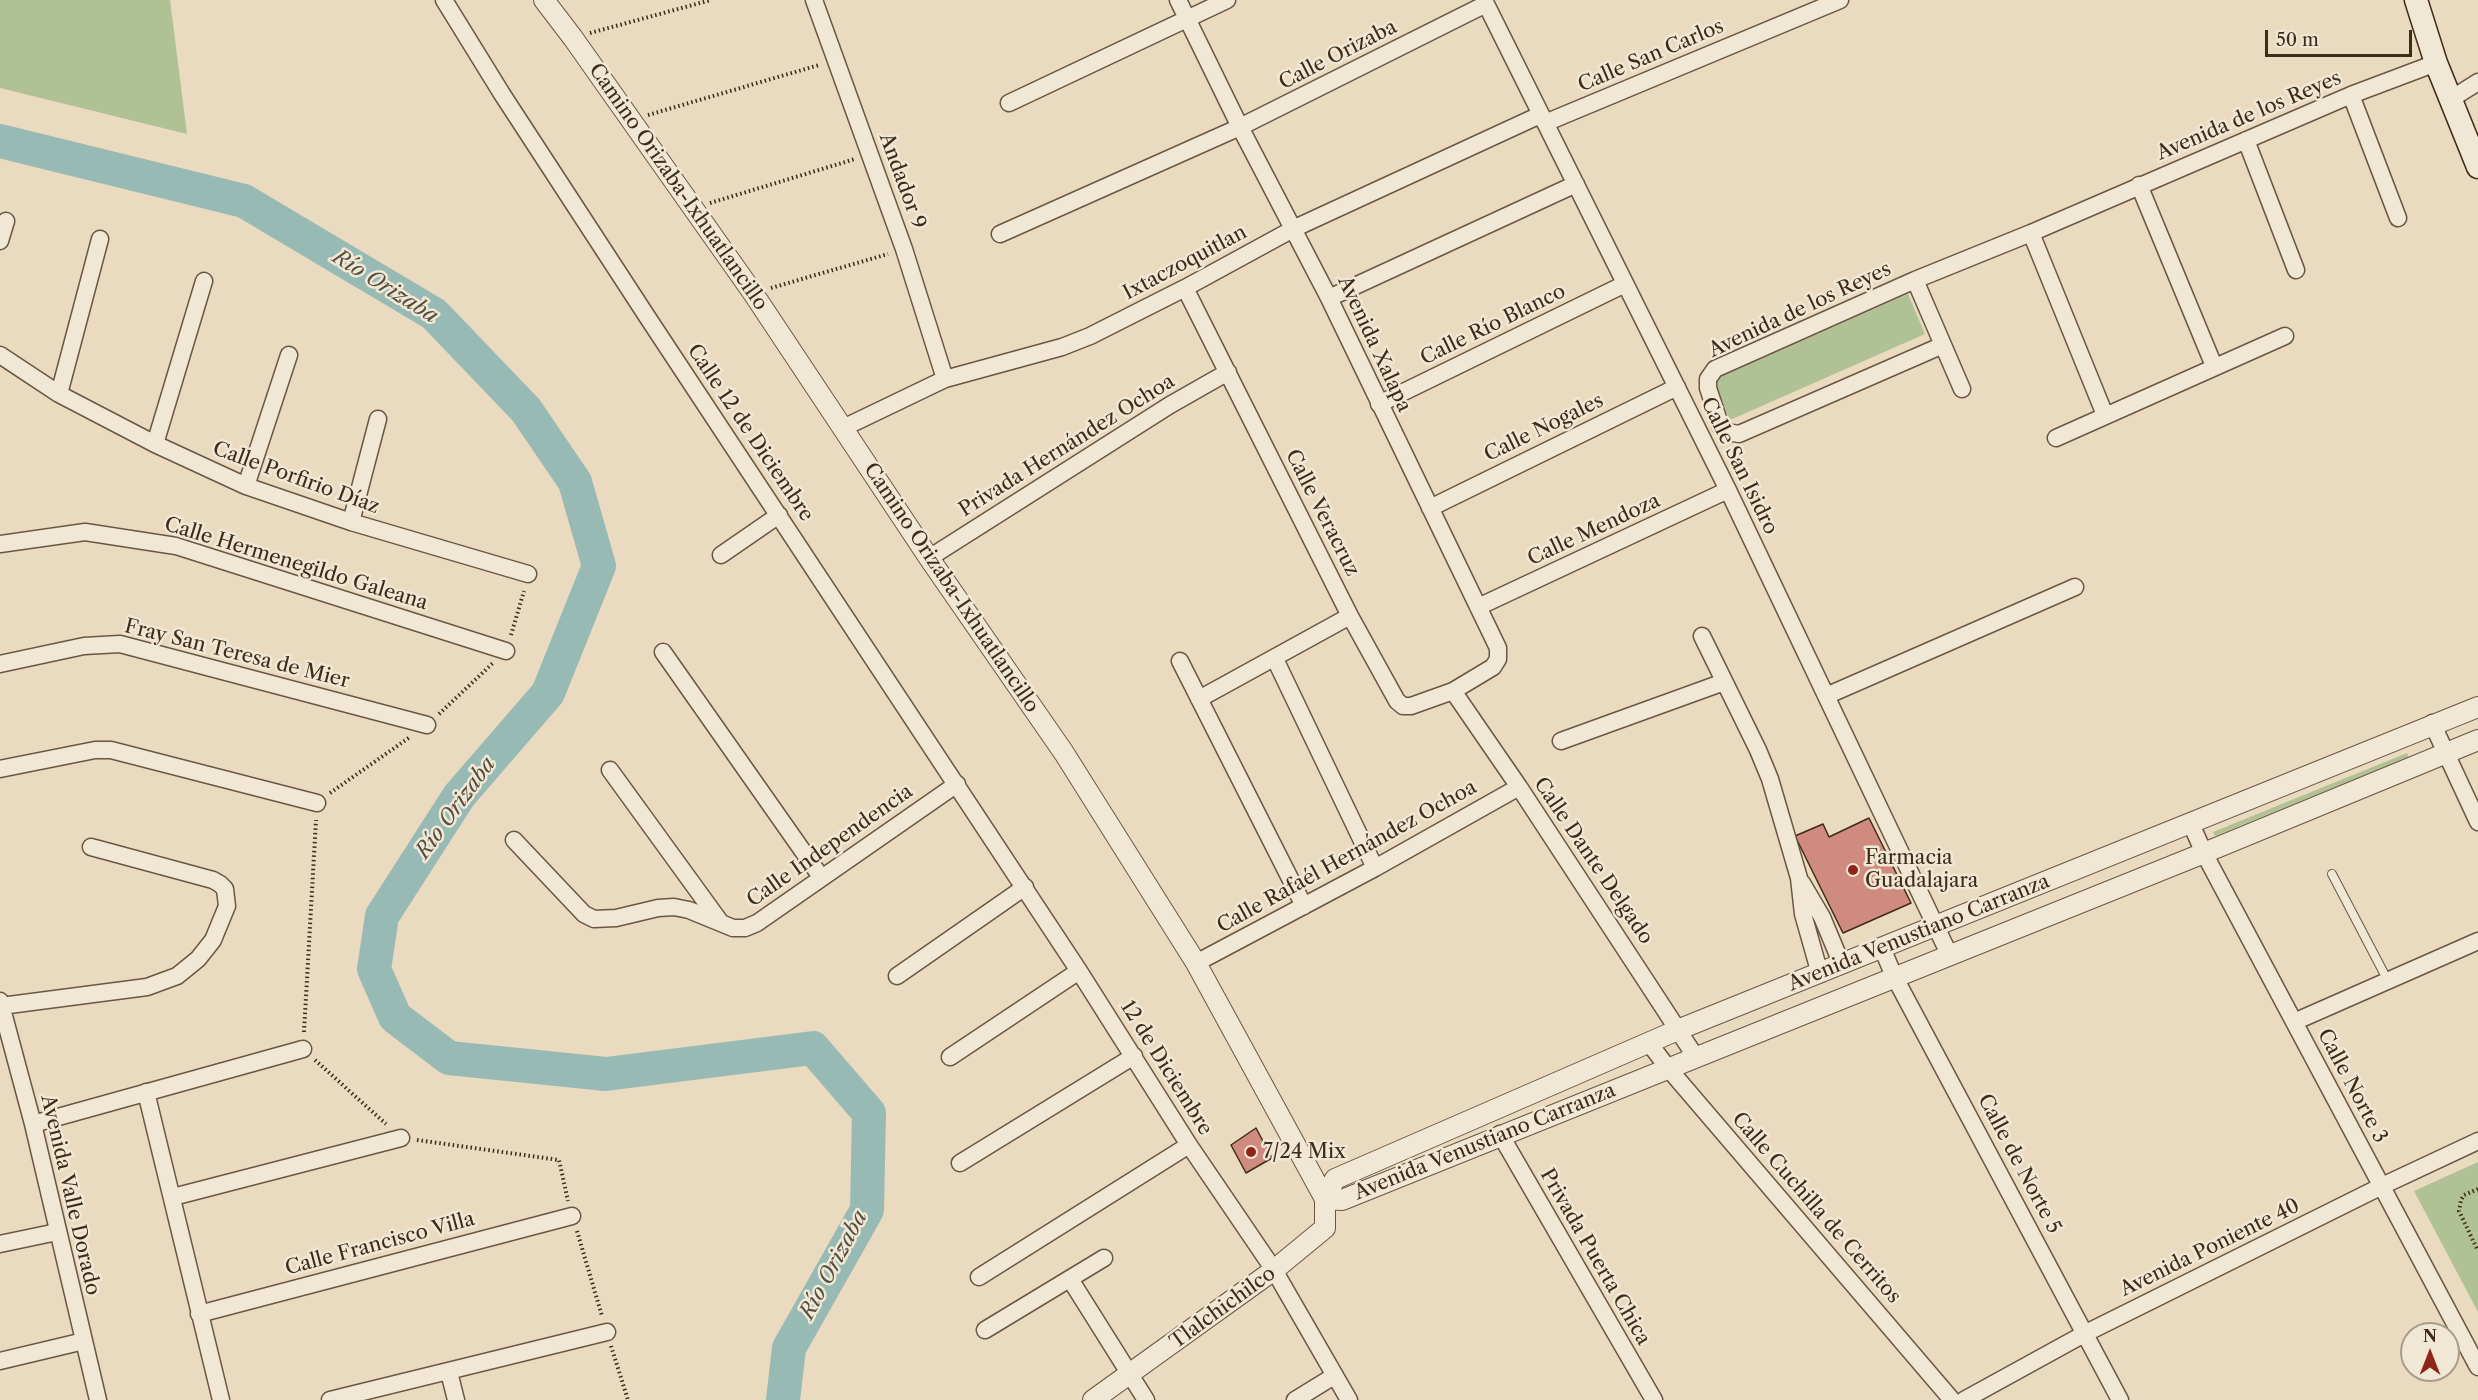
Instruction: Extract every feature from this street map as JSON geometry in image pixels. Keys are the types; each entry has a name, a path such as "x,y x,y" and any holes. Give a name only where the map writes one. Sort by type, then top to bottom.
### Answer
{"main road":[{"path":"2416,0 2436,63 2478,167"}],"street":[{"name":"Calle 12 de Diciembre","path":"444,0 515,113 1024,888"},
{"name":"Camino Orizaba-Ixhuatlancillo","path":"544,0 753,293 929,558 1064,753 1196,963 1325,1198"},
{"name":"Andador 9","path":"814,0 904,249 945,379"},
{"name":"Avenida Xalapa","path":"1178,0 1240,127 1295,228 1498,648 1498,659 1493,667 1453,691"},
{"path":"1009,103 1227,0"},
{"name":"Calle San Carlos","path":"1542,119 1840,0"},
{"name":"Calle San Isidro","path":"1485,2 1728,490 1949,954"},
{"name":"Calle Orizaba","path":"1000,234 1240,127 1485,2"},
{"name":"Avenida de los Reyes","path":"1915,280 1943,345 1745,432 1733,434 1721,427 1708,388 1708,379 1715,369 1915,280 2031,233 2351,95 2436,63"},
{"path":"2451,99 2478,82"},
{"path":"2351,95 2398,218"},
{"name":"Ixtaczoquitlan","path":"843,428 945,379 1062,347 1090,336 1185,288 1295,228 1542,119"},
{"path":"2246,140 2296,270"},
{"path":"1329,298 1576,184"},
{"path":"2139,185 2214,366"},
{"path":"0,241 6,221"},
{"path":"2031,233 2105,415"},
{"path":"59,394 100,239"},
{"path":"155,444 204,281"},
{"name":"Calle Río Blanco","path":"1379,404 1625,284"},
{"name":"Calle Veracruz","path":"1185,288 1350,616 1401,705 1411,706 1453,691"},
{"path":"2056,438 2284,336"},
{"path":"1943,345 1962,389"},
{"name":"Calle Porfirio Díaz","path":"0,355 59,394 155,444 246,486 351,522 528,574"},
{"path":"246,486 289,355"},
{"name":"Privada Hernández Ochoa","path":"929,558 1170,405 1228,372"},
{"name":"Calle Nogales","path":"1430,508 1677,387"},
{"path":"351,522 378,419"},
{"name":"Calle Mendoza","path":"1478,607 1728,490"},
{"path":"721,555 779,515"},
{"name":"Calle Hermenegildo Galeana","path":"0,544 85,532 176,546 506,651"},
{"path":"1826,696 2075,587"},
{"path":"1199,699 1350,616"},
{"path":"1702,636 1770,779 1799,878 1806,931 1820,974"},
{"name":"Fray San Teresa de Mier","path":"0,664 84,646 120,644 427,725"},
{"path":"663,652 821,877"},
{"path":"1275,659 1375,868"},
{"path":"1180,660 1304,906"},
{"path":"1561,741 1724,682"},
{"name":"Calle Dante Delgado","path":"1453,691 1680,1029 1695,1056"},
{"name":"Avenida Venustiano Carranza","path":"2478,707 2432,723 2191,825 1680,1029 1335,1179 1325,1198 1342,1200 1500,1134 2204,853 2478,740"},
{"path":"2432,723 2478,822"},
{"path":"0,769 86,751 111,750 317,803"},
{"path":"610,770 722,924"},
{"name":"Calle Independencia","path":"722,924 733,928 745,928 757,922 957,784"},
{"name":"Calle Rafaél Hernández Ochoa","path":"1196,963 1375,868 1519,787"},
{"name":"Calle Norte 3","path":"2191,825 2478,1367"},
{"path":"514,840 584,914 594,919 674,907 689,910 722,924"},
{"path":"1,1004 147,987 177,976 198,959 213,940 227,906 225,890 220,884 213,880 91,847"},
{"path":"1799,878 1822,917 1842,965"},
{"path":"897,976 1024,888"},
{"name":"12 de Diciembre","path":"1024,888 1134,1056 1189,1145 1274,1270 1349,1400"},
{"path":"2294,1022 2478,941"},
{"name":"Calle de Norte 5","path":"1882,948 1894,976 2120,1400"},
{"path":"950,1057 1079,971"},
{"name":"Avenida Valle Dorado","path":"1,1004 33,1124 98,1400"},
{"name":"Calle Cuchilla de Cerritos","path":"1649,1043 1952,1400"},
{"path":"33,1124 303,1049"},
{"path":"960,1163 1134,1056"},
{"path":"146,1092 221,1400"},
{"name":"Privada Puerta Chica","path":"1500,1134 1654,1400"},
{"path":"173,1197 401,1138"},
{"name":"Avenida Poniente 40","path":"1964,1400 2086,1333 2382,1186 2478,1141"},
{"path":"979,1277 1189,1145"},
{"name":"Tlalchichilco","path":"1093,1400 1130,1376 1274,1270 1325,1228 1325,1198"},
{"name":"Calle Francisco Villa","path":"199,1314 572,1216"},
{"path":"0,1244 57,1232"},
{"path":"985,1330 1104,1258"},
{"path":"1070,1279 1146,1400"},
{"path":"335,1399 607,1332"},
{"path":"0,1361 84,1341"},
{"path":"449,1372 456,1400"},
{"path":"1295,1400 1334,1376"}],"lane":[{"path":"2332,874 2388,981"}],"path":[{"path":"573,38 711,0"},
{"path":"631,120 837,59"},
{"path":"693,207 870,154"},
{"path":"753,293 904,249"},
{"path":"528,574 506,651 427,725 317,803 303,1049 401,1138 559,1160 572,1216 628,1400"},
{"path":"2478,1189 2464,1195 2459,1211 2478,1251"}],"green space":[{"path":"0,0 170,0 187,134 0,88"},
{"path":"1908,294 1925,334 1730,420 1713,380"},
{"path":"2407,753 2409,757 2215,836 2213,832"},
{"path":"2478,1162 2478,1312 2414,1191"}],"building":[{"name":"Farmacia Guadalajara","path":"1869,818 1911,903 1843,933 1795,836 1823,824 1829,837"},
{"name":"7/24 Mix","path":"1256,1128 1272,1158 1246,1173 1231,1145"}],"waterway":[{"name":"Río Orizaba","path":"0,141 244,201 434,314 526,410 575,482 599,566 548,693 459,796 382,916 374,969 395,1017 449,1058 606,1074 813,1048 869,1113 867,1210 789,1348 783,1400"}],"place":[{"name":"Farmacia Guadalajara","path":"1853,870"},
{"name":"7/24 Mix","path":"1251,1152"}]}
